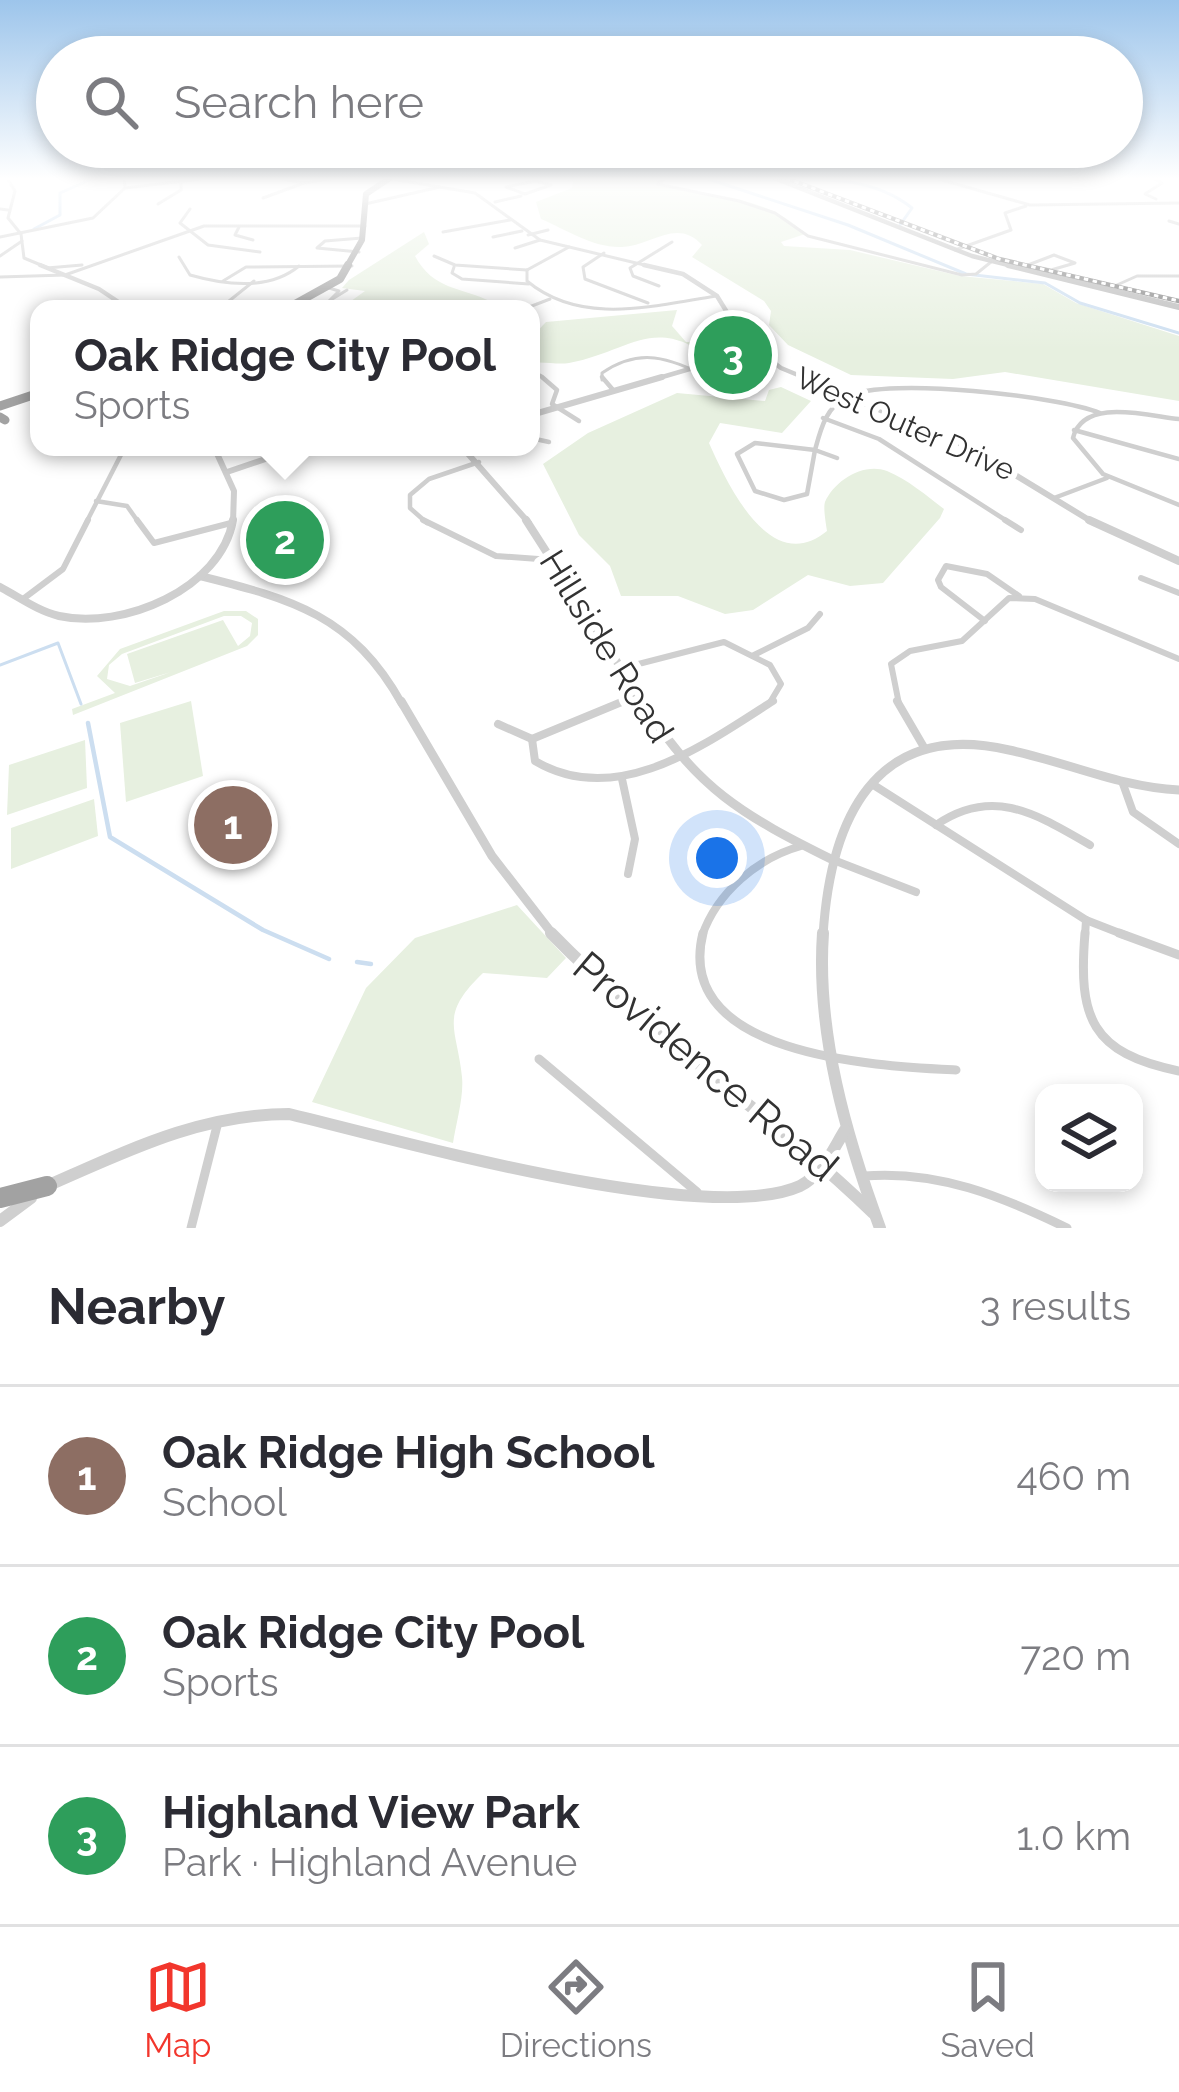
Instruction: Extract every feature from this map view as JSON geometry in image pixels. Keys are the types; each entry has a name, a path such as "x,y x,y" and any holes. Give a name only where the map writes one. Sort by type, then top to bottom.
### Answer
{"highway":[{"path":"307,300 331,288 350,266 363,235"},
{"path":"1,411 30,398"},
{"path":"0,1202 46,1186"}],"main road":[{"path":"918,235 991,262 1179,307"}],"street":[{"path":"0,256 20,235"},
{"path":"20,235 25,258 112,300"},
{"path":"0,277 65,275 169,235"},
{"path":"195,235 213,247 260,252"},
{"path":"236,235 253,240"},
{"path":"493,237 507,235"},
{"name":"West Outer Drive","path":"530,235 683,274 716,296 744,340 769,360 994,459 1115,534 1179,561"},
{"path":"816,235 856,250 964,275 991,262"},
{"path":"955,250 996,235"},
{"path":"356,252 317,248 326,241 362,239"},
{"path":"515,248 540,240"},
{"path":"659,286 631,274 631,266 672,242"},
{"path":"434,256 455,265 527,270 569,247"},
{"path":"604,253 583,267 584,280 652,304"},
{"path":"1048,256 1075,263 1051,270 1026,269 1048,256"},
{"path":"179,257 192,276 224,281 285,279 298,266"},
{"path":"44,268 92,265"},
{"path":"455,265 452,273 462,278 529,284 550,298 604,308 716,296"},
{"path":"224,281 242,267 350,266"},
{"path":"527,270 529,284"},
{"path":"1106,291 1131,277 1179,276"},
{"path":"230,300 254,281"},
{"path":"331,288 339,291 326,300 347,290"},
{"path":"540,302 550,298"},
{"path":"614,392 602,382 602,373 635,355 668,355 734,386"},
{"path":"540,413 693,368 769,360"},
{"path":"541,375 555,386 556,408"},
{"path":"837,458 815,450 755,443 737,454 755,491 784,500 807,494 815,450 823,418 850,398 883,386 1036,391 1100,413 1179,419"},
{"path":"556,408 579,421"},
{"path":"1074,430 1100,413"},
{"path":"823,418 879,439 1021,530"},
{"path":"1074,430 1179,458"},
{"path":"1074,430 1078,450 1109,478 1179,505"},
{"path":"540,440 549,442"},
{"path":"22,599 63,569 120,456"},
{"path":"0,587 53,614 107,616 154,603 200,576 216,559 236,497 219,456"},
{"path":"227,472 264,456"},
{"name":"Hillside Road","path":"472,456 554,560 635,698 675,755 729,805 832,860"},
{"path":"478,462 421,483 410,494 410,508 495,558 525,564 554,560"},
{"path":"1054,498 1109,478"},
{"path":"96,501 128,506 154,543 231,523"},
{"path":"986,621 941,587 938,580 946,566 987,574 1018,596 1179,659"},
{"name":"Providence Road","path":"200,576 298,605 358,642 383,673 499,867 547,928 664,1040 824,1162 876,1220"},
{"path":"1141,578 1179,593"},
{"path":"925,749 892,694 891,664 910,651 962,641 1001,601 1018,596"},
{"path":"754,655 808,628 820,614"},
{"path":"532,739 535,761 554,772 622,779 774,701 781,684 778,674 754,655 717,643 619,669"},
{"path":"498,724 532,739 635,698"},
{"path":"876,1220 845,1130 828,1055 820,954 832,860 869,782 890,764 925,749 995,747 1124,784 1179,790"},
{"path":"622,779 635,839 628,874"},
{"path":"869,782 1086,920 1179,955"},
{"path":"1124,784 1133,812 1179,844"},
{"path":"936,825 967,803 1000,802 1026,809 1090,845"},
{"path":"801,846 755,864 702,933 700,968 707,989 734,1020 781,1046 956,1070"},
{"path":"832,860 916,892"},
{"path":"1086,920 1084,976 1097,1035 1119,1057 1176,1070"},
{"path":"539,1059 704,1198"},
{"path":"0,1221 46,1186 174,1130 220,1117 289,1114 616,1190 704,1198 789,1191 812,1180 845,1130"},
{"path":"191,1228 220,1117"},
{"path":"860,1177 900,1171 942,1176 1067,1228"}],"green space":[{"path":"425,235 429,244 415,256 422,267 439,282 487,300 352,300 365,291 342,288"},
{"path":"577,235 666,235 632,246"},
{"path":"687,235 801,235 781,242 784,246 850,250 960,276 1043,284 1076,303 1179,336 1179,401 1005,372 953,379 851,375 788,345 769,325 771,311 764,301 692,257 702,245"},
{"path":"677,310 672,326 686,342 742,342 762,358 717,364 696,348 659,337 569,363 540,363 540,328 546,322"},
{"path":"781,387 811,401 782,433 720,423 709,443 739,501 769,534 787,543 806,542 827,531 824,505 829,494 850,475 868,469 887,471 909,483 944,509 940,518 883,583 850,586 808,575 753,610 725,614 678,596 621,596 610,566 579,535 543,464 588,433 677,393 765,401 769,390"},
{"path":"224,611 246,611 258,619 258,635 247,646 73,715 72,709 115,693 97,676 120,649","holes":["224,616 241,616 252,623 250,636 238,646 223,620 127,654 135,683 171,672 130,686 107,679 109,665 122,654"]},
{"path":"191,701 203,776 126,802 120,723"},
{"path":"85,740 87,788 7,815 9,765"},
{"path":"94,799 98,836 11,869 11,828"},
{"path":"517,905 566,958 547,978 483,973 460,1000 454,1022 462,1085 453,1143 312,1102 366,988 415,938"}],"water":[{"path":"300,512 308,518 313,550 308,555 257,546 273,523"}],"waterway":[{"path":"873,235 966,274 1045,283 1080,303 1179,333"},
{"path":"0,665 58,643 81,704"},
{"path":"88,723 110,837 263,930 329,959"},
{"path":"357,962 371,964"}],"railway":[{"path":"937,235 999,259 1179,301"}],"place":[{"name":"Highland View Park","path":"733,355"},
{"name":"Oak Ridge City Pool","path":"285,540"},
{"name":"Oak Ridge High School","path":"233,825"}]}
